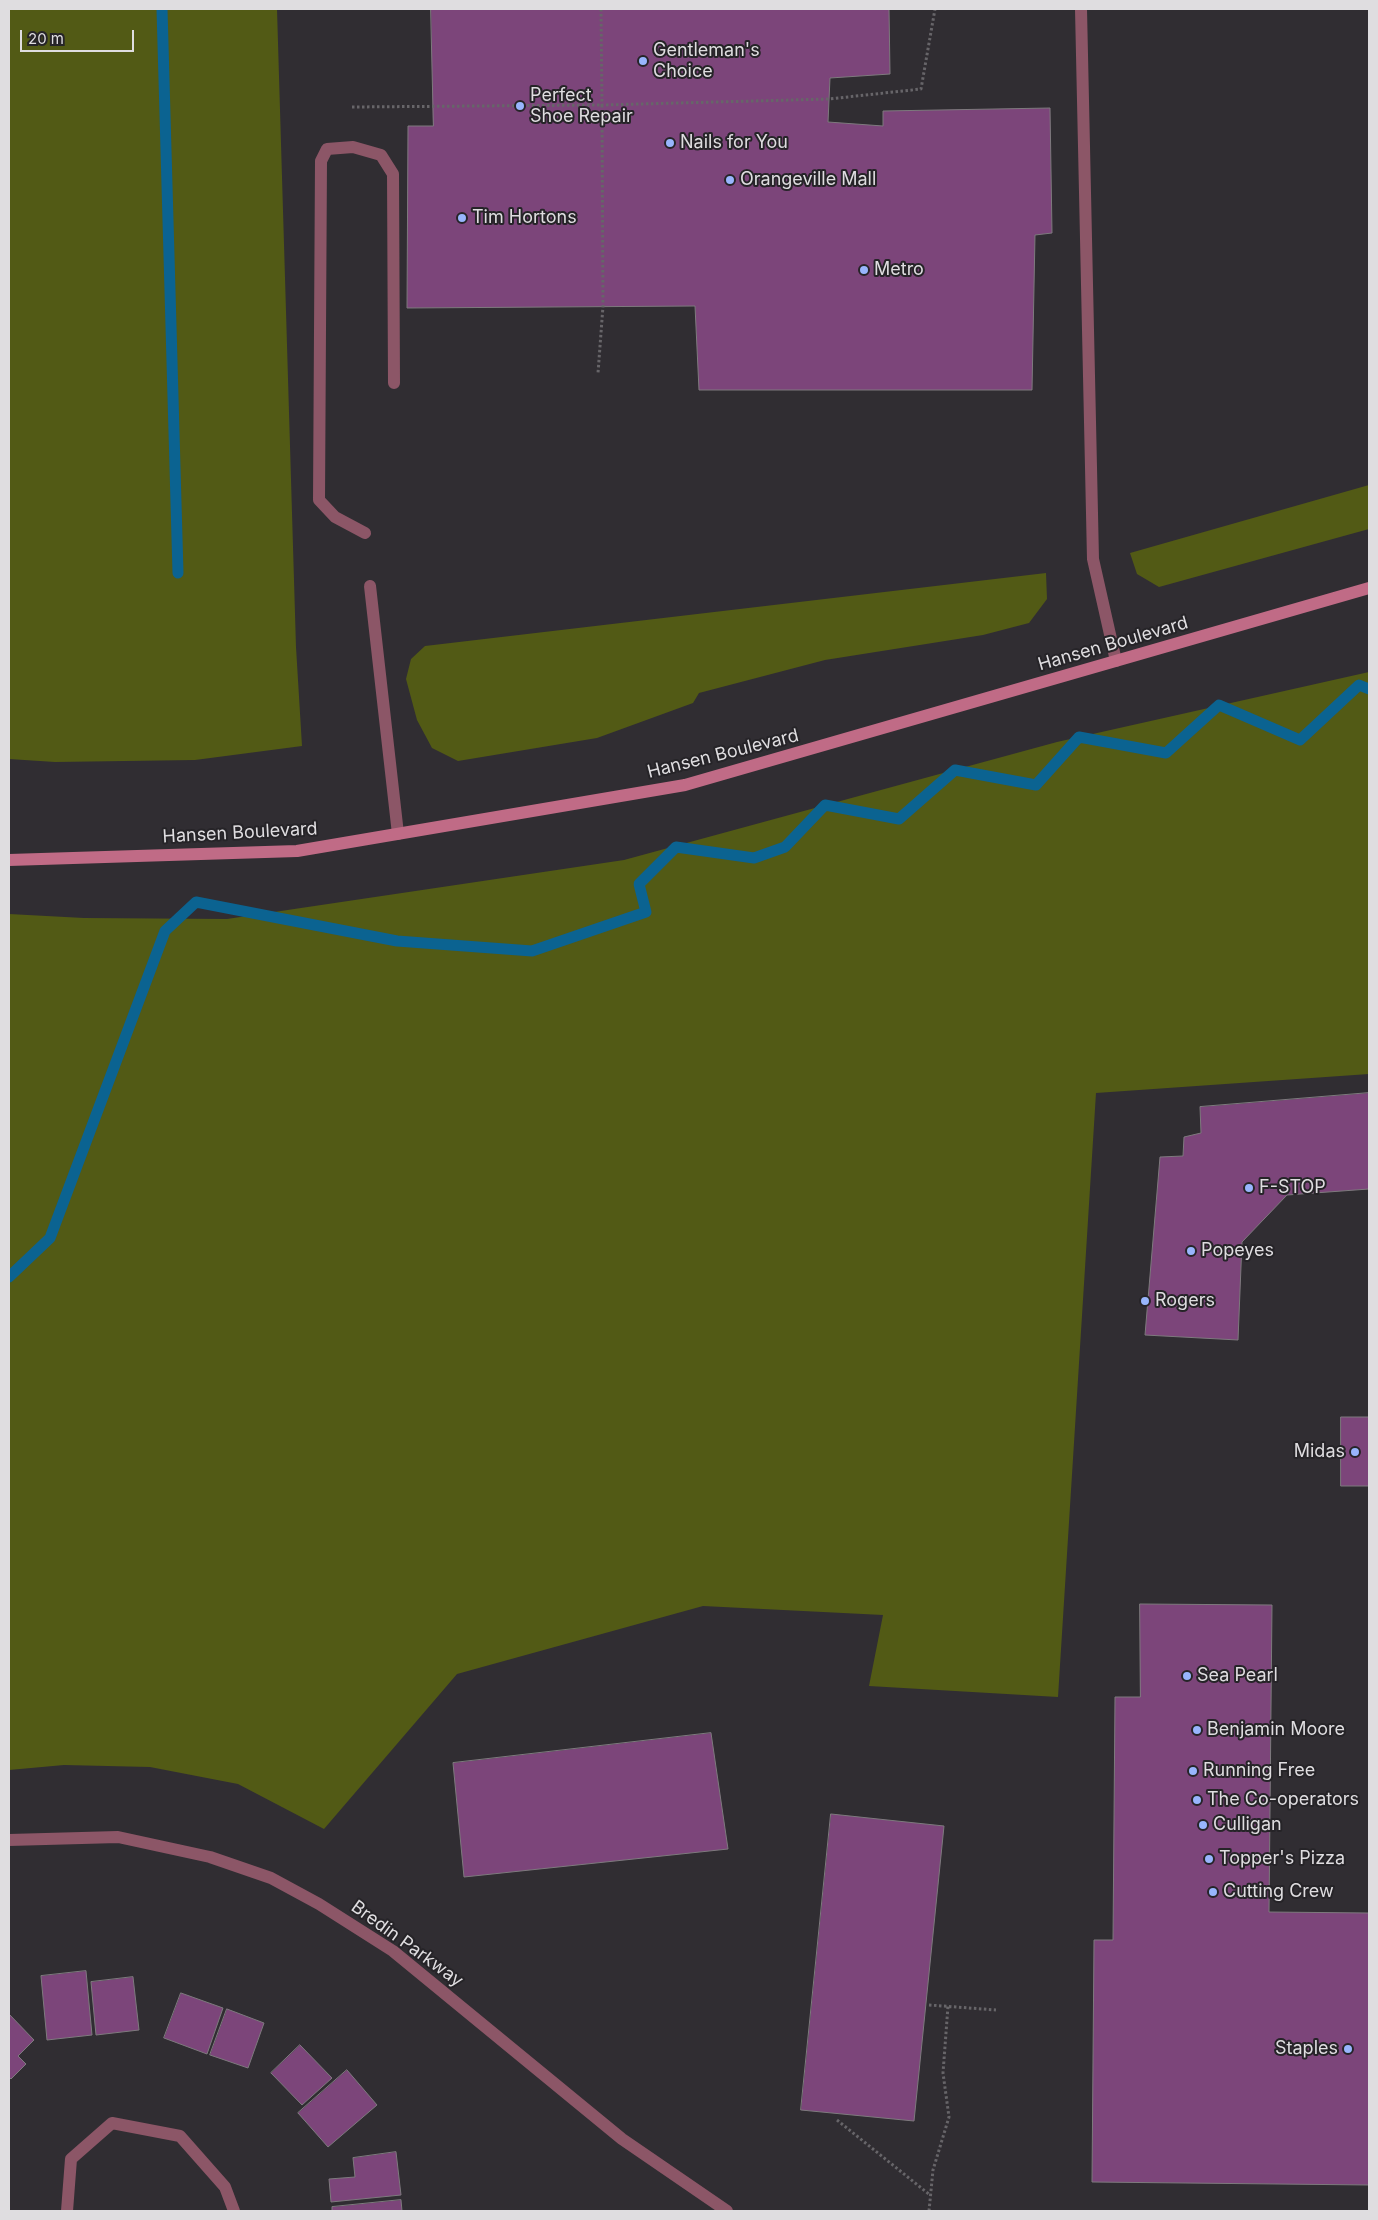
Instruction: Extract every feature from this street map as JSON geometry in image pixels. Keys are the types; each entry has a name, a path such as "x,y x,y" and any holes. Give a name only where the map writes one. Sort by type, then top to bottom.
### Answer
{"street":[{"path":"1081,9 1093,559 1116,661"},
{"path":"366,533 335,517 318,500 321,161 327,149 353,147 381,156 393,174 394,383"},
{"path":"370,586 398,834"},
{"name":"Hansen Boulevard","path":"9,860 297,852 685,785 1369,588"},
{"name":"Bredin Parkway","path":"9,1840 118,1837 210,1857 271,1878 319,1904 393,1951 622,2139 727,2211"},
{"path":"67,2211 71,2158 112,2123 180,2136 225,2187 234,2211"}],"path":[{"path":"598,373 603,306 601,9"},
{"path":"352,107 602,105 829,99 921,89 935,9"},
{"path":"929,2005 996,2010"},
{"path":"929,2211 933,2170 949,2117 943,2072 948,2006"},
{"path":"837,2120 930,2195"}],"green space":[{"path":"9,9 277,9 296,647 302,746 195,760 55,762 9,759"},
{"path":"1369,485 1369,529 1159,587 1137,574 1130,553"},
{"path":"1046,573 1047,599 1029,623 983,635 825,660 699,693 693,703 597,738 458,761 432,748 417,720 406,679 411,659 425,646"},
{"path":"1369,672 1369,1074 1096,1093 1058,1697 869,1686 883,1615 703,1606 457,1674 324,1829 238,1784 150,1767 64,1765 9,1770 9,914 84,918 227,919 624,860 1057,742"}],"building":[{"name":"Orangeville Mall","path":"431,9 889,9 890,74 830,78 828,122 883,126 883,111 1050,108 1052,233 1035,235 1032,390 699,390 695,306 407,308 408,126 433,126"},
{"path":"1369,1093 1369,1189 1287,1195 1242,1242 1238,1340 1145,1335 1160,1157 1183,1156 1184,1137 1201,1133 1200,1107"},
{"name":"Midas","path":"1341,1417 1369,1417 1369,1486 1341,1486"},
{"path":"1140,1604 1272,1605 1269,1912 1369,1913 1369,2185 1092,2182 1094,1940 1113,1940 1115,1697 1140,1697"},
{"path":"711,1733 728,1849 464,1877 453,1763"},
{"path":"831,1814 944,1826 914,2121 801,2110"},
{"path":"86,1971 92,2035 47,2040 41,1976"},
{"path":"133,1977 139,2030 96,2035 91,1982"},
{"path":"181,1993 223,2008 207,2054 164,2038"},
{"path":"227,2009 264,2023 248,2068 210,2055"},
{"path":"9,2014 34,2040 18,2056 26,2064 11,2079 9,2077"},
{"path":"300,2045 332,2078 302,2105 271,2073"},
{"path":"347,2070 377,2105 328,2147 298,2113"},
{"path":"396,2152 401,2195 331,2202 329,2179 355,2177 353,2158"},
{"path":"401,2200 402,2211 332,2211 332,2207"}],"waterway":[{"path":"162,9 178,573"},
{"path":"9,1277 50,1238 165,931 196,902 397,941 532,951 646,912 639,884 676,847 754,858 785,847 825,805 899,819 955,770 1036,785 1079,737 1166,753 1219,705 1300,740 1359,685 1369,689"}],"place":[{"name":"Gentleman's Choice","path":"643,61"},
{"name":"Perfect Shoe Repair","path":"520,106"},
{"name":"Nails for You","path":"670,143"},
{"name":"Orangeville Mall","path":"730,180"},
{"name":"Tim Hortons","path":"462,218"},
{"name":"Metro","path":"864,270"},
{"name":"F-STOP","path":"1249,1188"},
{"name":"Popeyes","path":"1191,1251"},
{"name":"Rogers","path":"1145,1301"},
{"name":"Midas","path":"1355,1452"},
{"name":"Sea Pearl","path":"1187,1676"},
{"name":"Benjamin Moore","path":"1197,1730"},
{"name":"Running Free","path":"1193,1771"},
{"name":"The Co-operators","path":"1197,1800"},
{"name":"Culligan","path":"1203,1825"},
{"name":"Topper's Pizza","path":"1209,1859"},
{"name":"Cutting Crew","path":"1213,1892"},
{"name":"Staples","path":"1348,2049"}]}
